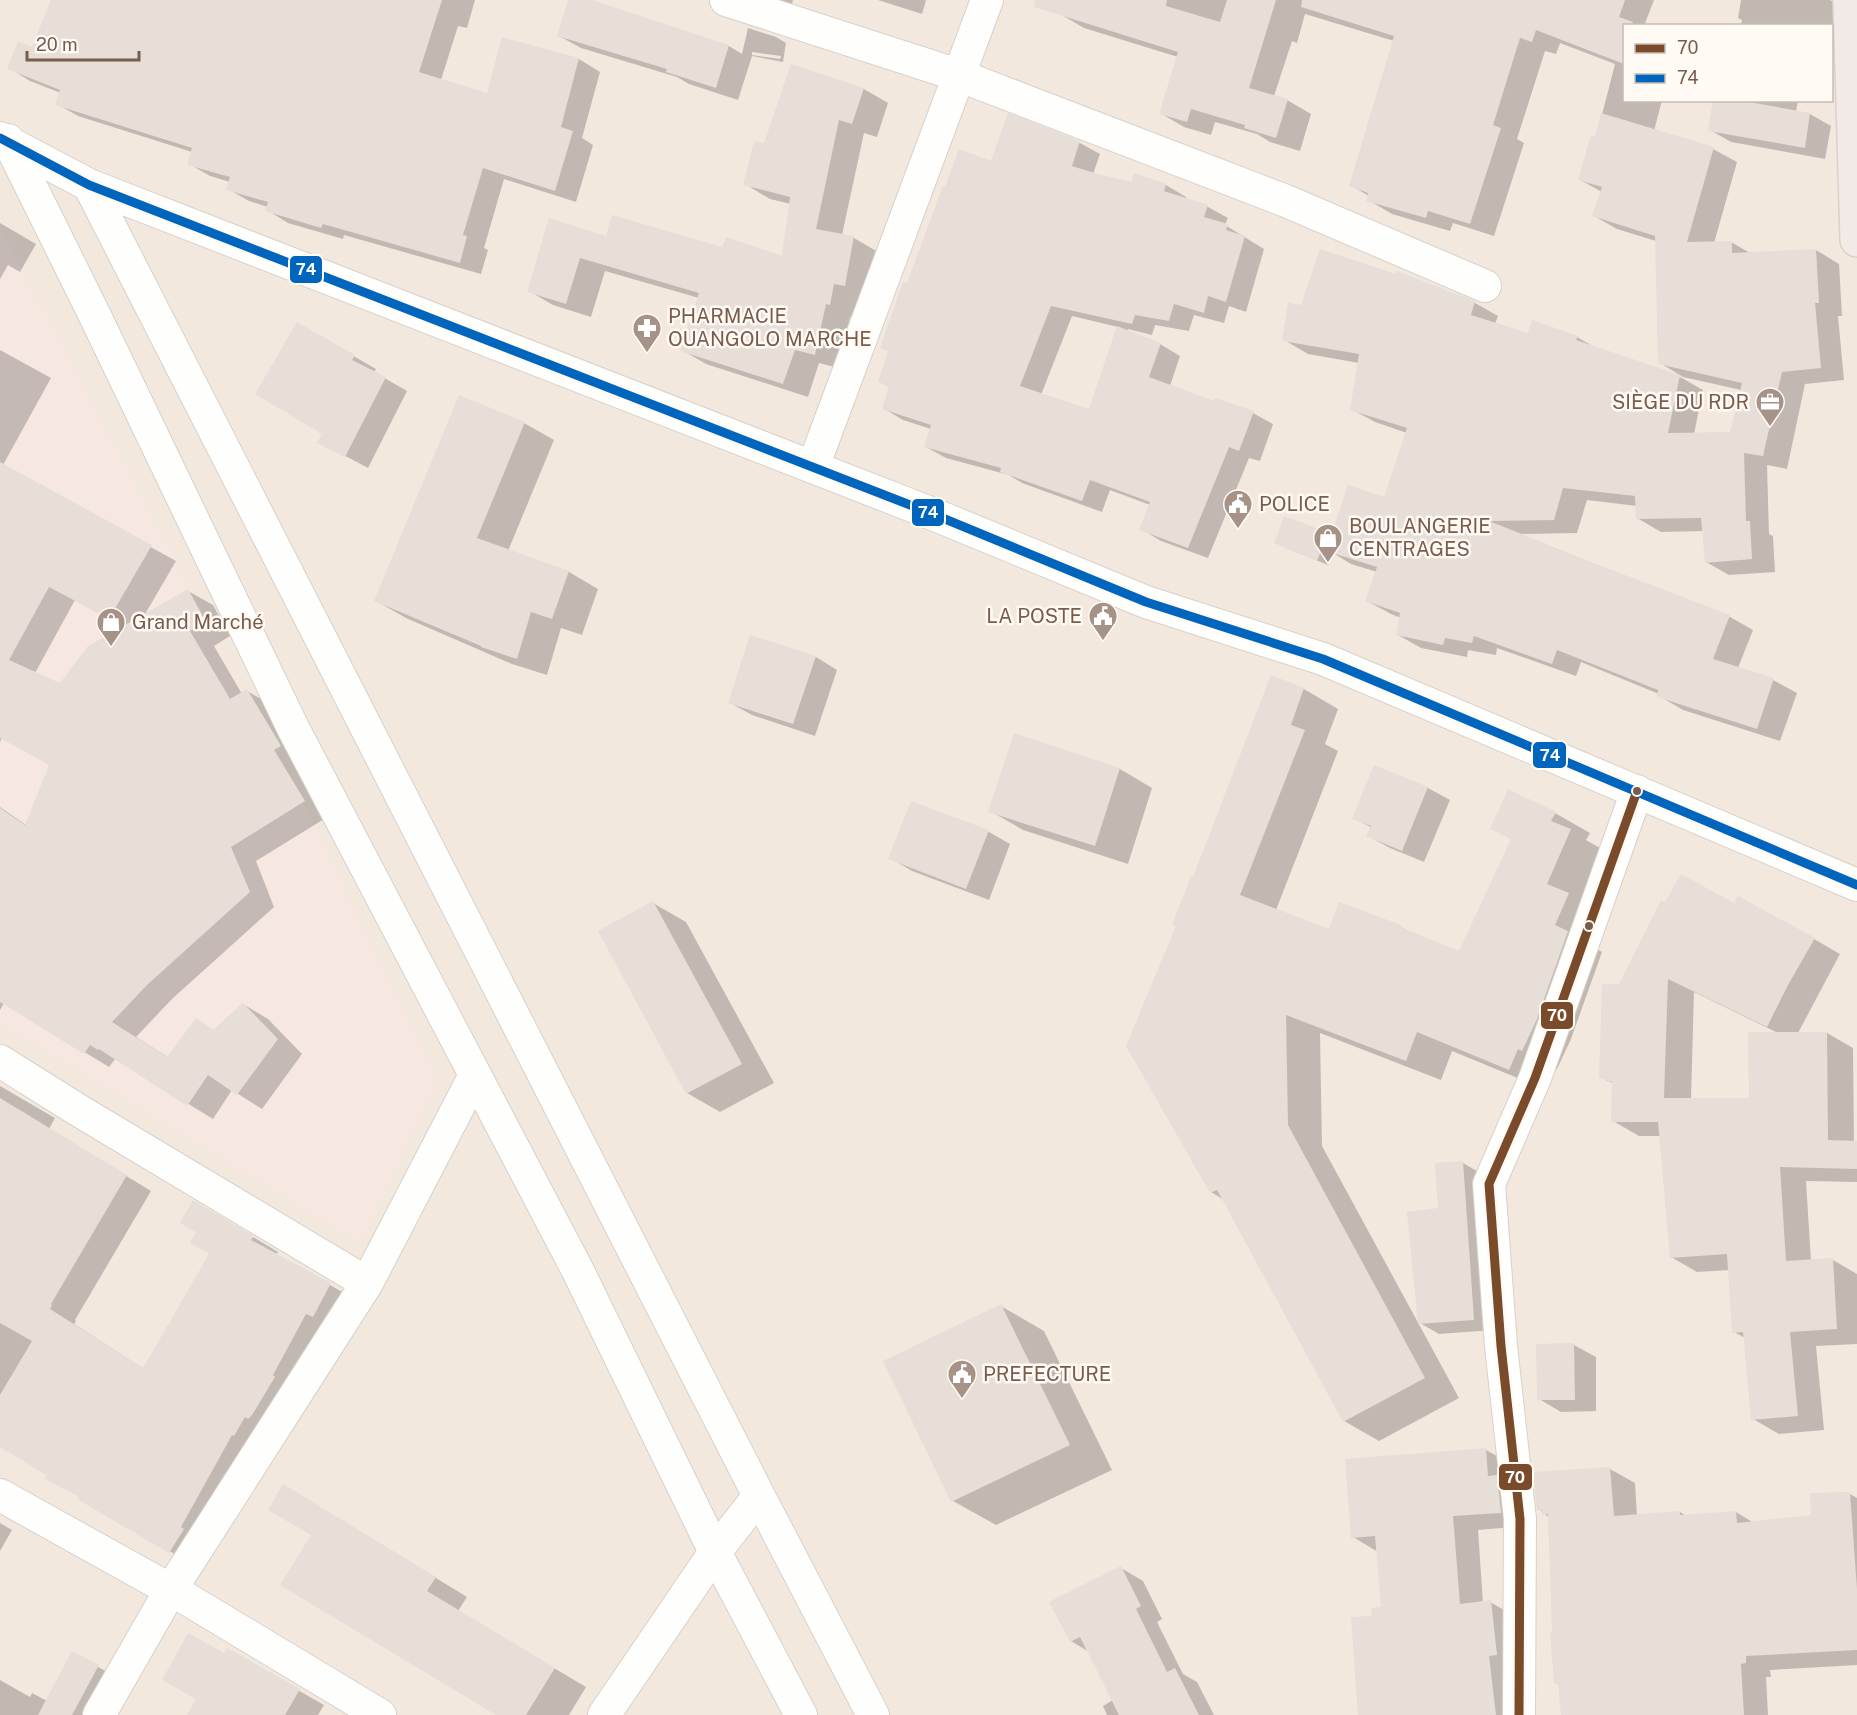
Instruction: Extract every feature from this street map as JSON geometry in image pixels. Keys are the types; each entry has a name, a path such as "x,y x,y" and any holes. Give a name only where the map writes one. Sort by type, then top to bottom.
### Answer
{"highway":[{"path":"1850,0 1857,240"}],"street":[{"path":"726,0 958,75 1286,201 1485,286"},
{"path":"813,467 987,0"},
{"path":"3,136 89,185 928,512 1146,602 1323,659 1857,885"},
{"path":"3,136 101,328 292,728 578,1271 715,1552 801,1715"},
{"path":"89,185 873,1715"},
{"path":"1519,1715 1521,1519 1501,1346 1489,1185 1535,1078 1637,791"},
{"path":"0,1061 367,1283"},
{"path":"99,1715 170,1591 367,1283 475,1075"},
{"path":"0,1495 187,1599 380,1715"},
{"path":"604,1715 715,1552 759,1496"}],"shaded area":[{"path":"0,0 1857,0 1857,1715 0,1715"},
{"name":"Grand Marché","path":"0,228 292,780 438,1082 360,1243 0,1023"}],"building":[{"path":"51,0 442,0 419,72 487,93 502,37 579,58 561,127 573,131 555,191 483,168 463,235 467,236 460,263 323,224 321,228 265,211 268,202 226,190 230,177 187,165 192,148 55,105 60,90 7,69 18,41 32,47"},
{"path":"568,0 592,0 729,45 716,88 666,72 667,69 557,36"},
{"path":"1035,0 1167,0 1166,6 1220,22 1227,0 1276,0 1249,88 1288,99 1276,138 1244,128 1245,125 1191,109 1187,122 1159,114 1178,52 1034,7"},
{"path":"1302,0 1625,0 1619,17 1633,22 1623,24 1623,64 1536,30 1532,42 1520,38 1493,125 1501,128 1470,224 1428,211 1426,218 1366,201 1368,193 1349,186 1394,36 1301,7"},
{"path":"791,64 864,88 852,124 839,120 816,229 854,236 845,286 834,284 830,305 826,304 815,355 795,350 783,384 680,351 699,293 580,258 566,304 527,292 549,218 606,236 612,215 722,247 726,237 782,256 790,197 743,185 754,141 764,143"},
{"path":"1713,102 1749,102 1810,113 1805,148 1708,131"},
{"path":"1008,113 1080,141 1072,166 1132,182 1134,173 1166,184 1164,191 1208,205 1204,217 1228,224 1226,230 1245,236 1226,302 1208,296 1204,313 1174,304 1169,321 1135,315 1132,324 1051,306 1020,386 1089,409 1117,326 1161,343 1149,377 1214,401 1215,398 1254,411 1239,451 1229,447 1188,548 1139,530 1150,502 1090,480 1082,501 1000,472 1001,468 924,447 931,425 882,409 889,386 878,382 888,351 880,348 903,281 907,283 943,186 945,187 959,149 991,161"},
{"path":"1601,113 1714,147 1687,242 1732,241 1732,253 1816,249 1819,303 1815,303 1821,368 1782,372 1763,456 1744,453 1746,521 1750,521 1752,559 1705,563 1701,518 1636,519 1635,496 1563,488 1554,520 1489,521 1730,615 1713,659 1774,678 1757,729 1657,697 1658,690 1557,650 1552,664 1474,636 1472,643 1445,638 1443,645 1396,635 1400,613 1365,601 1377,567 1326,551 1348,485 1384,497 1407,428 1350,410 1359,354 1282,341 1288,303 1301,305 1320,249 1396,274 1397,271 1475,301 1471,315 1528,333 1532,320 1578,336 1576,340 1680,375 1668,433 1730,432 1742,383 1658,364 1655,236 1592,216 1602,187 1578,180 1591,135 1595,136"},
{"path":"297,322 355,355 352,360 386,377 345,457 317,443 322,434 255,394"},
{"path":"459,395 525,422 477,538 569,571 552,619 531,612 517,659 481,647 374,601"},
{"path":"0,462 152,545 109,619 49,587 9,660 60,683 88,646 188,589 206,622 190,631 230,699 247,689 281,746 274,750 305,801 231,847 250,892 147,985 112,1022 167,1057 196,1018 213,1030 243,1003 278,1039 237,1095 208,1075 187,1106 99,1049 90,1045 84,1054 0,1002 0,808 25,825 49,765 0,738"},
{"path":"1284,516 1328,532 1317,561 1274,543"},
{"path":"750,635 816,656 793,724 728,703"},
{"path":"1271,675 1304,688 1291,725 1305,730 1240,895 1329,929 1339,902 1401,925 1400,927 1459,951 1511,839 1490,829 1508,789 1556,812 1551,821 1571,829 1547,884 1569,893 1555,925 1568,931 1537,1019 1522,1051 1518,1049 1509,1070 1417,1032 1406,1061 1286,1015 1288,1125 1425,1378 1343,1422 1217,1190 1210,1193 1126,1046 1176,926 1172,925 1191,876 1193,877"},
{"path":"1014,733 1120,768 1095,846 988,812"},
{"path":"1374,765 1428,787 1402,851 1366,836 1371,826 1352,819"},
{"path":"911,801 989,830 966,889 888,859"},
{"path":"1681,874 1734,903 1738,896 1815,938 1767,1027 1668,979 1664,1098 1749,1098 1748,1032 1827,1032 1828,1140 1857,1141 1857,1169 1780,1167 1786,1261 1833,1258 1837,1329 1790,1332 1798,1416 1751,1420 1743,1332 1732,1333 1727,1254 1670,1258 1658,1122 1611,1122 1612,1082 1599,1078 1602,984 1619,984 1661,900 1665,902"},
{"path":"653,901 742,1064 686,1094 598,931"},
{"path":"0,1098 127,1175 50,1309 143,1368 209,1254 190,1243 196,1232 180,1223 193,1200 254,1236 251,1240 331,1283 313,1317 306,1314 273,1375 275,1377 252,1415 248,1419 245,1417 234,1436 232,1435 181,1527 184,1529 169,1553 77,1499 79,1497 45,1479 46,1475 0,1447 0,1395 32,1341 0,1323"},
{"path":"1463,1161 1474,1320 1418,1324 1407,1212 1438,1208 1435,1163"},
{"path":"1001,1304 1070,1445 951,1502 883,1361"},
{"path":"1574,1343 1575,1400 1537,1400 1536,1344"},
{"path":"1486,1448 1488,1476 1497,1475 1501,1513 1453,1516 1460,1604 1491,1600 1497,1655 1489,1656 1496,1715 1358,1715 1351,1617 1372,1616 1371,1608 1381,1607 1375,1536 1351,1538 1345,1459"},
{"path":"1610,1467 1614,1516 1680,1511 1680,1515 1736,1511 1737,1523 1811,1515 1810,1493 1850,1492 1857,1589 1857,1650 1746,1656 1746,1663 1741,1664 1744,1715 1561,1715 1558,1683 1554,1683 1550,1632 1552,1632 1548,1514 1542,1515 1542,1510 1537,1510 1533,1472"},
{"path":"283,1484 436,1577 427,1591 555,1668 526,1715 496,1715 280,1585 311,1535 268,1510"},
{"path":"1121,1566 1141,1606 1136,1609 1167,1672 1175,1668 1199,1715 1119,1715 1080,1637 1070,1642 1049,1602"},
{"path":"188,1633 224,1653 227,1648 300,1689 285,1715 187,1715 196,1699 162,1680"},
{"path":"72,1651 99,1665 72,1715 38,1715"}],"transit line":[{"name":"74","path":"0,138 89,185 928,512 1146,602 1323,659 1857,885"},
{"name":"70","path":"1519,1715 1520,1519 1501,1346 1489,1184 1535,1078 1637,791"}],"place":[{"name":"PHARMACIE OUANGOLO MARCHE","path":"647,354"},
{"name":"SIÈGE DU RDR","path":"1770,428"},
{"name":"POLICE","path":"1238,530"},
{"name":"BOULANGERIE CENTRAGES","path":"1328,564"},
{"name":"LA POSTE","path":"1103,642"},
{"name":"Grand Marché","path":"111,648"},
{"name":"PREFECTURE","path":"962,1400"}]}
